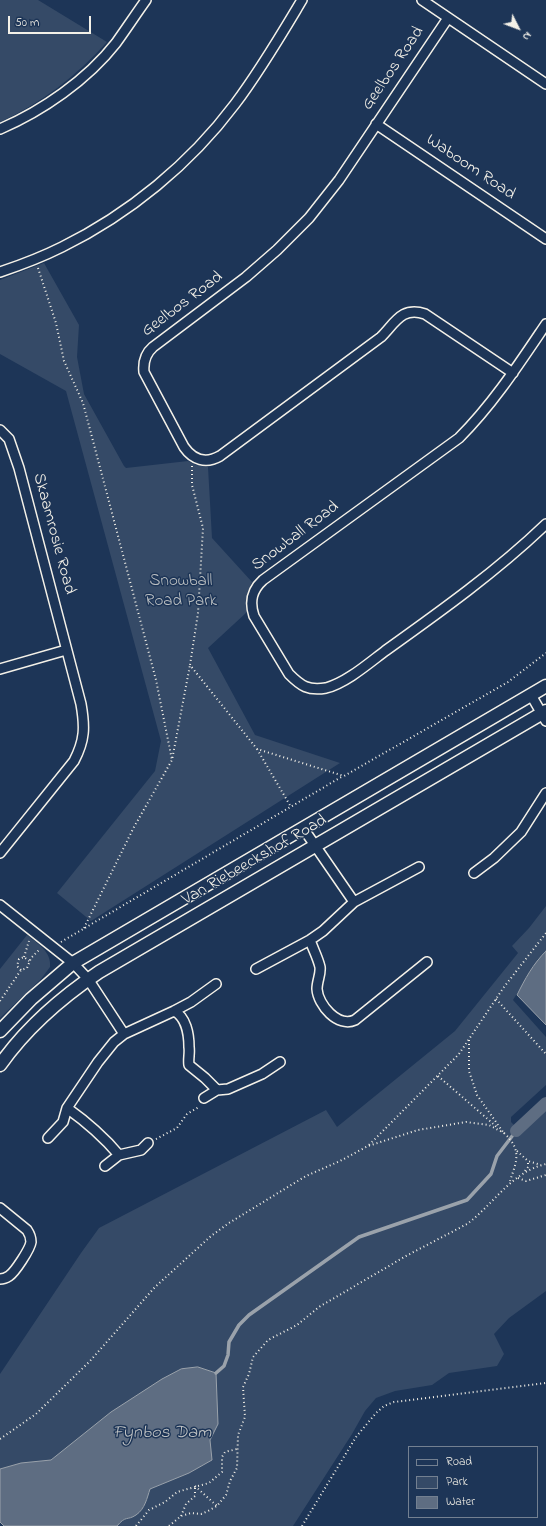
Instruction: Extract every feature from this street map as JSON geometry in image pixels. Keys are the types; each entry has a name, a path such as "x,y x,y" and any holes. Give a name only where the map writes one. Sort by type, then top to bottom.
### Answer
{"street":[{"path":"0,129 18,121 70,88 115,44 146,0"},
{"path":"0,272 36,259 62,247 112,219 158,185 180,166 214,131 235,105 266,60 302,0"},
{"path":"422,0 546,84"},
{"name":"Geelbos Road","path":"192,456 184,447 146,377 144,363 148,351 246,277 277,250 309,218 324,199 448,18"},
{"name":"Waboom Road","path":"376,124 546,239"},
{"path":"192,456 198,459 209,460 220,456 381,337 397,320 409,312 417,311 425,314 513,373"},
{"name":"Snowball Road","path":"546,324 513,373 485,410 459,438 263,580 254,590 251,603 252,610 254,616 289,674 296,682 305,688 317,689 328,687 354,673 447,607 546,524"},
{"name":"Skaamrosie Road","path":"0,430 9,440 19,468 84,720 84,735 81,747 74,761 0,853"},
{"path":"0,669 66,650"},
{"name":"Van Riebeeckshof Road","path":"0,1032 31,999 73,963 546,686"},
{"path":"531,695 545,715"},
{"name":"Van Riebeeckshof Road","path":"0,1065 29,1030 56,1005 88,979 315,846 545,715"},
{"path":"474,874 494,858 521,832 546,793"},
{"path":"303,828 354,902"},
{"path":"256,969 310,940 323,931 354,902 419,867"},
{"path":"0,905 73,963 88,979 124,1034"},
{"path":"310,940 320,969 317,988 318,994 332,1016 344,1022 355,1020 427,962"},
{"path":"48,1138 63,1122 67,1108 114,1042 124,1034 191,1002 216,984"},
{"path":"174,1011 182,1017 188,1035 190,1048 188,1058 190,1065 206,1078 217,1090"},
{"path":"204,1098 217,1090 228,1089 248,1081 280,1062"},
{"path":"67,1108 92,1126 119,1155"},
{"path":"105,1166 119,1155 141,1150 148,1144"},
{"path":"0,1208 27,1230 31,1242 28,1250 13,1272 8,1277 0,1280"}],"path":[{"path":"36,259 56,323 64,361 83,403 156,680 172,760"},
{"path":"84,929 134,827 172,760 198,614 203,528 192,485 192,456"},
{"path":"0,1001 21,970 27,968 34,954 48,943 62,942 344,776 508,682 546,654"},
{"path":"190,665 256,749 291,807"},
{"path":"256,749 344,776"},
{"path":"21,970 17,967 17,963 19,959 24,957 33,931"},
{"path":"368,1146 459,1054 504,987 546,933"},
{"path":"24,957 29,963"},
{"path":"496,999 546,1054"},
{"path":"469,1040 469,1071 476,1094 504,1133"},
{"path":"438,1076 512,1140 517,1151 528,1161 542,1165"},
{"path":"148,1144 177,1128 187,1114 203,1104 204,1098"},
{"path":"0,1439 36,1414 90,1361 155,1287 210,1236 229,1223 301,1180 368,1146 418,1130 453,1123 478,1122 489,1125 504,1133"},
{"path":"510,1182 516,1164 517,1151"},
{"path":"169,1526 181,1516 191,1513 201,1514 208,1511 217,1506 226,1495 236,1468 238,1435 245,1417 243,1387 249,1374 253,1357 268,1340 297,1325 319,1307 406,1256 467,1224 474,1219 510,1182 518,1178 524,1172 528,1167 528,1161"},
{"path":"524,1172 546,1164"},
{"path":"518,1178 526,1181 546,1175"},
{"path":"302,1526 356,1437 376,1413 384,1406 394,1402 546,1383"},
{"path":"136,1526 149,1510 165,1502 177,1492 208,1483 222,1472 222,1457 225,1452 237,1449"},
{"path":"195,1486 217,1506"},
{"path":"181,1516 186,1504 195,1496 195,1486"}],"green space":[{"path":"0,0 38,0 107,42 58,88 15,115 0,122"},
{"name":"Snowball Road Park","path":"44,263 79,325 77,357 84,394 124,466 126,468 188,461 196,465 208,467 212,538 252,582 246,597 247,612 208,648 255,735 340,763 91,921 57,893 155,771 161,741 66,391 0,354 0,280"},
{"path":"546,906 546,951 538,959 513,1000 546,1037 546,1085 511,1117 511,1122 517,1128 520,1125 527,1124 546,1108 546,1291 509,1318 494,1334 504,1354 497,1366 449,1373 432,1385 395,1391 376,1398 365,1411 293,1526 117,1526 122,1520 133,1517 142,1510 150,1489 189,1473 212,1460 210,1440 218,1424 181,1369 111,1412 51,1460 21,1463 0,1469 0,1374 99,1228 326,1110 337,1127 455,1031 518,953 512,946 529,928"},
{"path":"27,935 46,952 49,957 50,967 41,979 0,1018 0,969"}],"water":[{"path":"546,951 546,1025 517,995 533,966"},
{"name":"Fynbos Dam","path":"198,1367 216,1373 218,1424 210,1440 212,1460 189,1473 150,1489 142,1510 133,1517 122,1520 117,1526 4,1526 0,1522 0,1469 21,1463 51,1460 111,1412 162,1379 181,1369"}],"waterway":[{"path":"516,1131 546,1103"},
{"path":"216,1373 224,1366 228,1355 229,1342 239,1325 249,1315 359,1237 467,1200 491,1174 497,1156 516,1131"}]}
